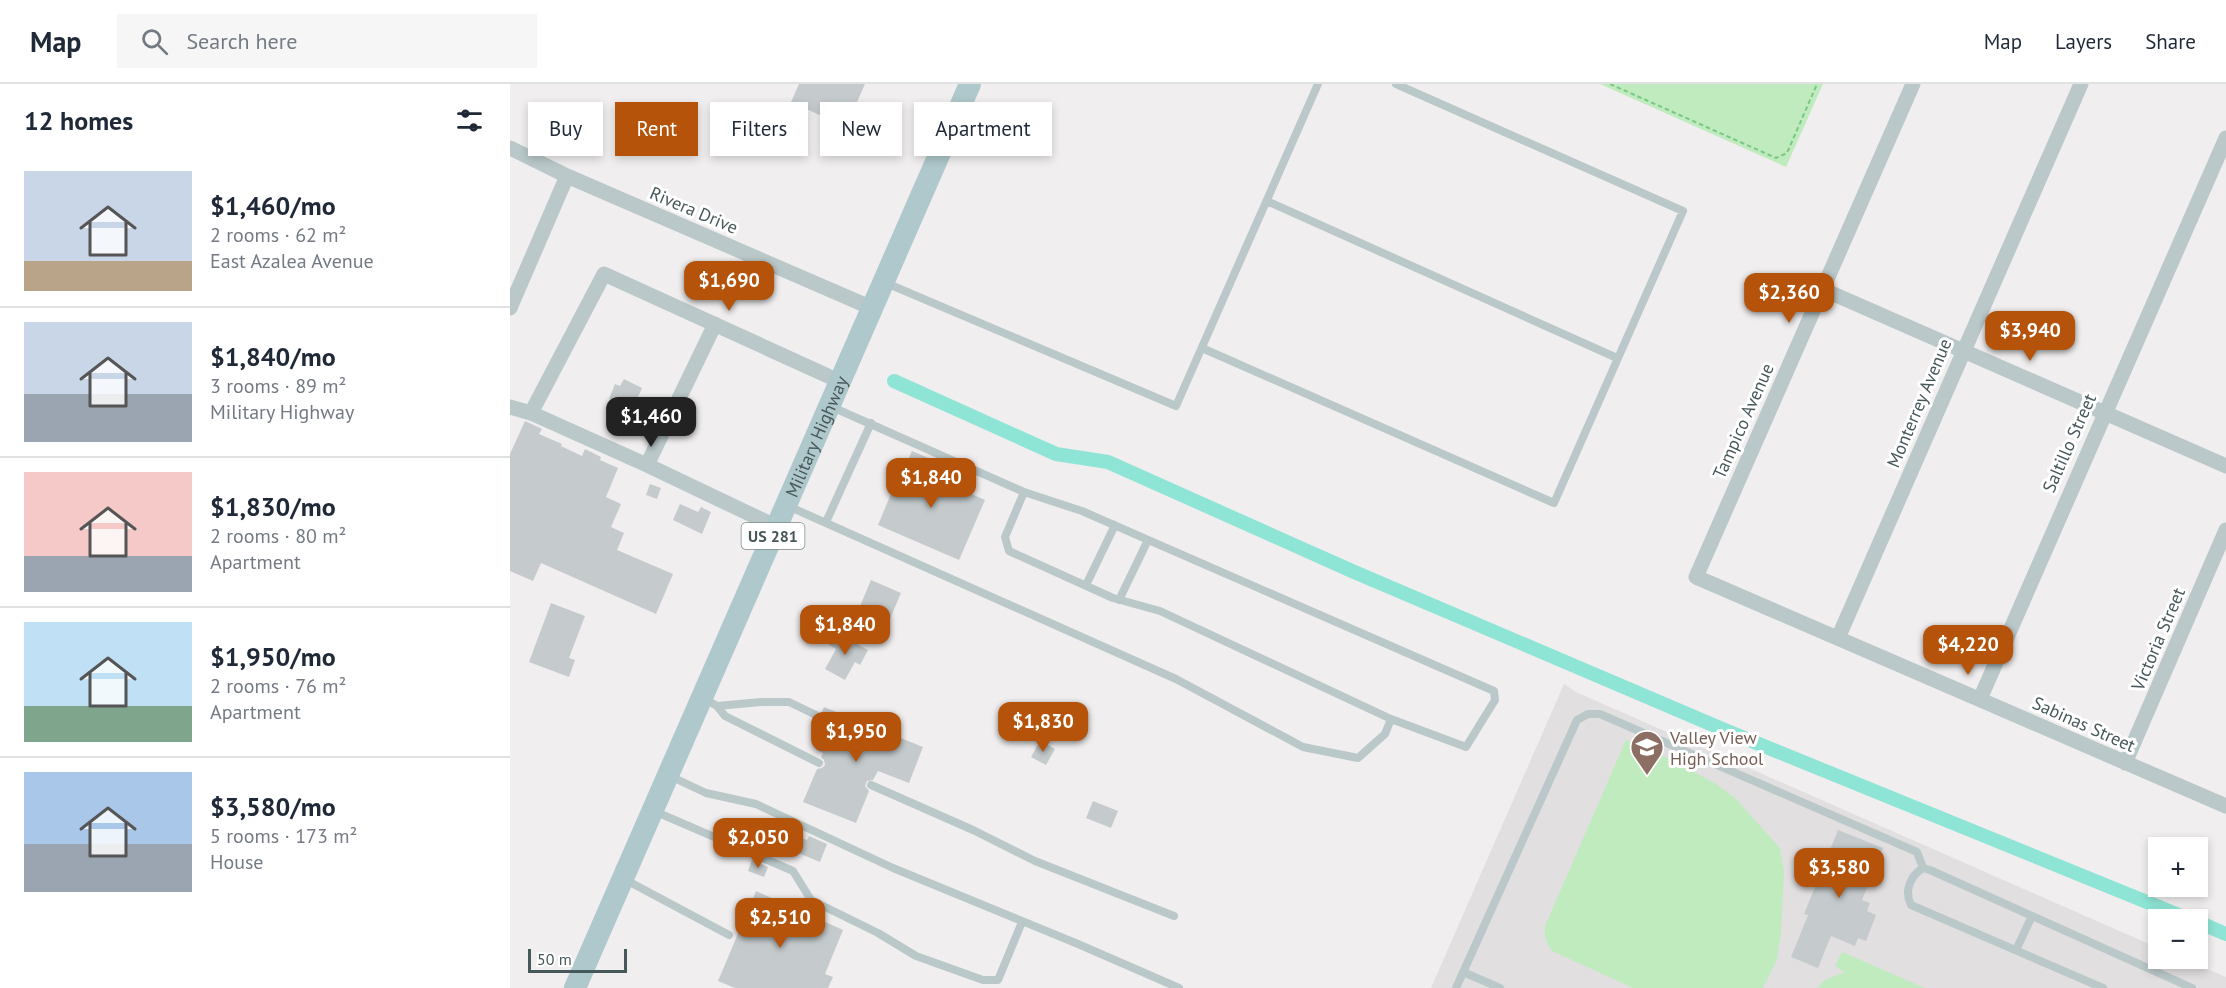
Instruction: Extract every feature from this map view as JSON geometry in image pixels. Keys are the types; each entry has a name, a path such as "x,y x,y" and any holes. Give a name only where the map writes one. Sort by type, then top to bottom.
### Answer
{"main road":[{"name":"Military Highway","path":"574,988 668,776 709,702 786,505 970,84"}],"street":[{"name":"Tampico Avenue","path":"1696,577 1914,84"},
{"name":"Monterrey Avenue","path":"1838,638 2081,84"},
{"name":"Saltillo Street","path":"1980,699 2103,414 2226,138"},
{"name":"Rivera Drive","path":"510,148 567,176 872,308"},
{"path":"510,308 567,176"},
{"path":"531,413 604,274 839,381"},
{"path":"1822,289 2226,466"},
{"path":"647,465 715,324"},
{"path":"510,406 531,413 647,465 777,527"},
{"name":"Victoria Street","path":"2125,763 2226,530"},
{"name":"Sabinas Street","path":"1696,577 2226,806"}],"lane":[{"path":"884,282 1176,406 1318,84"},
{"path":"1202,348 1554,503 1683,211 1396,84"},
{"path":"1267,201 1617,358"},
{"path":"829,405 1024,492 1082,511 1494,691 1495,700 1466,747 1391,719 1160,611 1119,600 1009,551 1005,537 1024,492"},
{"path":"826,522 871,423"},
{"path":"786,505 1176,679 1303,747 1358,758 1384,734 1391,719"},
{"path":"1086,585 1115,525"},
{"path":"1119,600 1148,540"},
{"path":"709,702 789,702 816,715"},
{"path":"709,702 725,716 819,763"},
{"path":"1456,988 1577,720 1587,714 1600,714 1917,852 1923,868 2179,985 2192,988"},
{"path":"668,776 706,793 756,804 893,868 1179,988"},
{"path":"871,785 973,830 1035,861 1174,916"},
{"path":"653,810 792,872 811,900 878,933 916,956 983,980 998,980 1022,922"},
{"path":"1923,868 1915,873 1909,886 1907,897 1911,905 2103,988"},
{"path":"623,878 729,935"},
{"path":"2016,950 2032,916"},
{"path":"1463,972 1500,988"}],"path":[{"path":"1610,84 1776,158 1787,153 1817,84"}],"shaded area":[{"name":"Valley View High School","path":"1564,684 1576,692 2148,944 2148,969 2207,969 2226,977 2226,988 1431,988"}],"green space":[{"path":"1600,84 1823,84 1786,167"},
{"path":"1626,740 1672,760 1716,784 1735,798 1780,848 1784,871 1781,932 1777,959 1763,988 1633,988 1552,951 1548,945 1545,926"},
{"path":"1842,952 1925,988 1817,988 1825,980 1845,972 1835,966"}],"building":[{"path":"799,84 865,84 857,102 820,102 820,115 808,110 808,102 791,102"},
{"path":"624,379 642,388 633,409 609,399 615,384 620,386"},
{"path":"525,421 542,429 539,434 562,444 561,446 582,456 585,449 601,457 600,460 618,468 606,497 621,504 611,527 624,533 617,550 673,574 656,614 541,563 533,581 510,571 510,454"},
{"path":"912,451 933,460 927,474 985,500 959,560 878,525 903,465 905,466"},
{"path":"650,484 661,488 657,499 646,495"},
{"path":"680,504 698,512 701,507 711,512 702,534 673,520"},
{"path":"871,580 901,593 883,635 853,623"},
{"path":"551,603 585,616 569,658 575,660 569,677 529,662"},
{"path":"836,632 868,650 860,665 855,662 845,680 825,669 836,649 829,645"},
{"path":"824,707 923,747 909,783 878,771 873,780 867,781 865,786 869,791 856,823 803,802 817,769 825,765 821,757 823,753 816,750 824,730 816,727"},
{"path":"1040,741 1055,749 1046,765 1031,757"},
{"path":"1093,801 1118,811 1111,828 1086,818"},
{"path":"1838,830 1883,848 1862,900 1870,903 1867,911 1876,915 1866,941 1858,938 1855,946 1831,936 1818,968 1791,957 1808,915 1804,914"},
{"path":"789,833 807,840 809,836 827,844 820,862 784,847"},
{"path":"752,860 768,867 764,877 748,871"},
{"path":"756,891 843,930 825,974 833,977 828,988 735,988 718,981"}],"waterway":[{"path":"894,381 1056,454 1108,462 1352,571 1727,731 2164,909"},
{"path":"2208,926 2226,934"}],"place":[{"name":"Valley View High School","path":"1647,776"}]}
